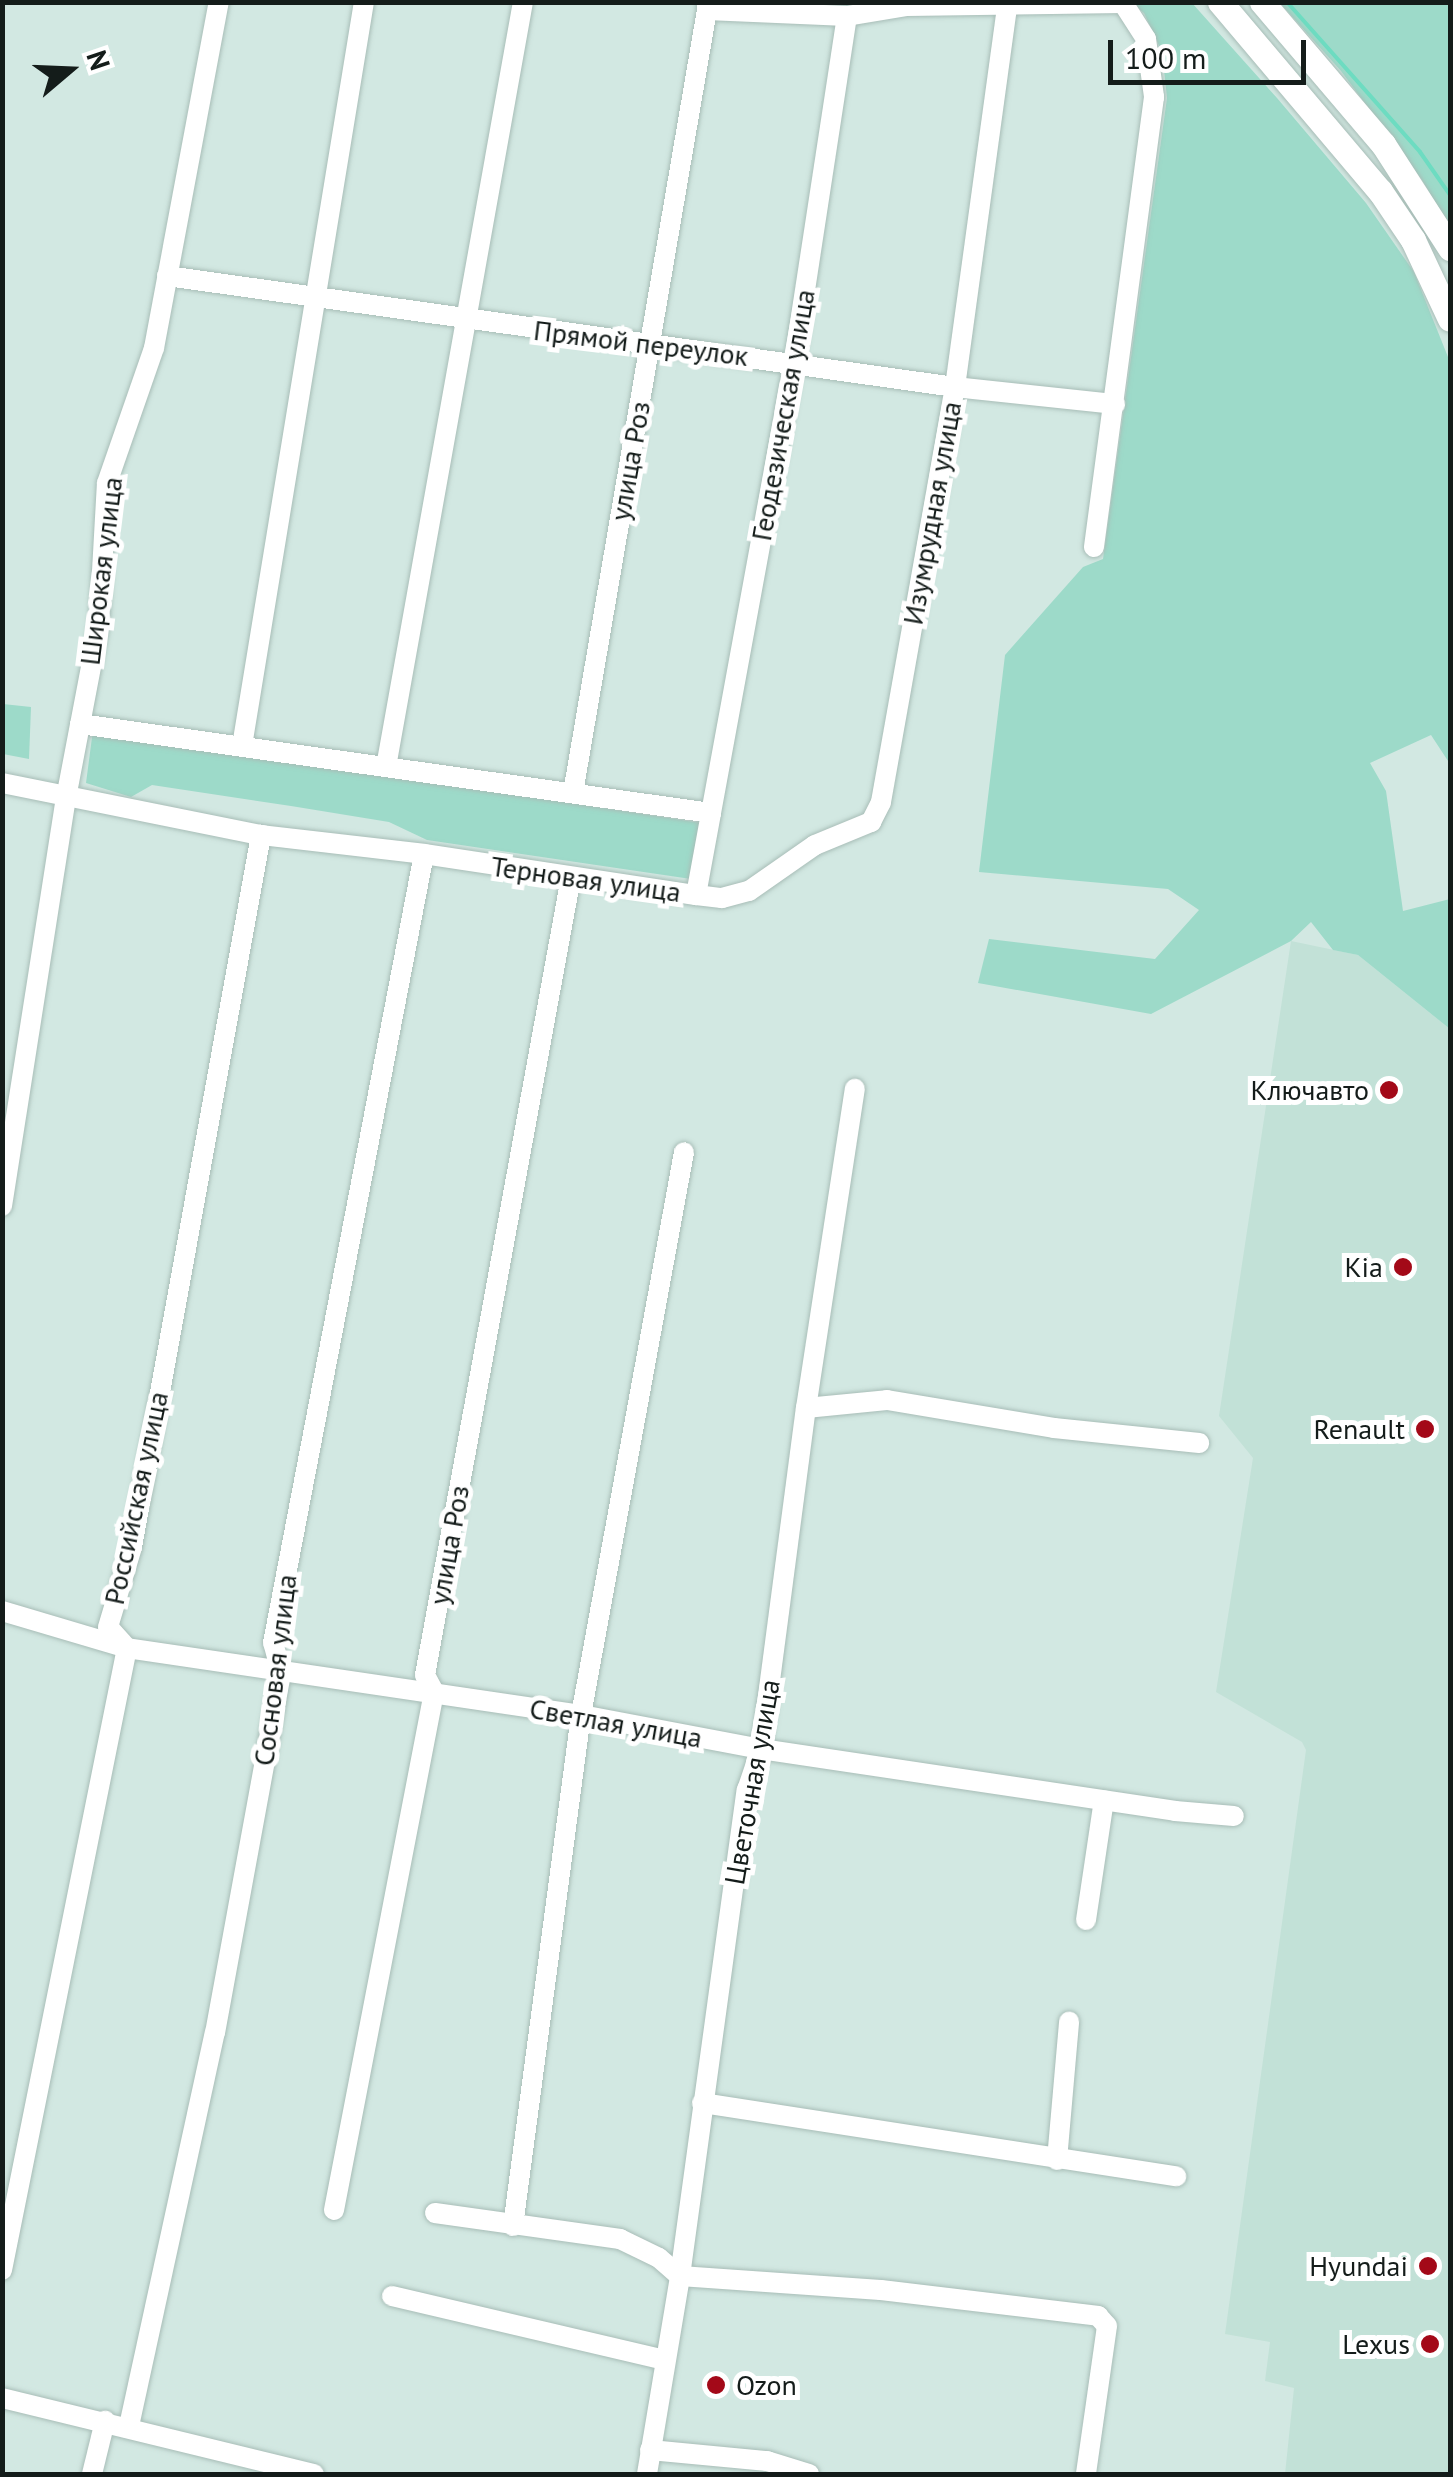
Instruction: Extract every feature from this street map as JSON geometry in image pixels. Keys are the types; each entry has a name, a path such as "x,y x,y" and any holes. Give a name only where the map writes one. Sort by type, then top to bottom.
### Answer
{"main road":[{"path":"1220,2 1380,191 1413,240 1450,320"},
{"path":"1262,2 1382,144 1450,248"}],"street":[{"name":"Широкая улица","path":"2,1206 66,798 99,625 107,483 154,348 219,2"},
{"path":"242,746 364,2"},
{"path":"386,767 523,2"},
{"path":"707,6 847,16 907,6 1007,8 1123,3 1146,38 1154,97 1094,546"},
{"name":"улица Роз","path":"573,793 707,6"},
{"name":"Изумрудная улица","path":"696,895 722,898 749,891 815,845 871,822 881,802 954,387 1007,8"},
{"name":"Геодезическая улица","path":"710,813 794,362 847,16"},
{"name":"Прямой переулок","path":"167,276 650,346 794,362 954,387 1115,404"},
{"path":"80,724 710,813"},
{"name":"Терновая улица","path":"2,783 260,835 424,854 696,895 710,813"},
{"name":"Российская улица","path":"2,2270 127,1648 108,1626 132,1547 260,835"},
{"name":"Сосновая улица","path":"129,2426 215,2033 281,1672 273,1643 424,854"},
{"name":"улица Роз","path":"334,2210 434,1692 425,1675 571,877"},
{"name":"Цветочная улица","path":"646,2474 680,2276 747,1790 761,1750 806,1408 855,1089"},
{"path":"512,2226 581,1714 684,1152"},
{"path":"806,1408 888,1400 1054,1428 1199,1442"},
{"name":"Светлая улица","path":"2,1611 127,1648 581,1714 761,1750 1234,1816"},
{"path":"1086,1920 1104,1800"},
{"path":"1057,2160 1069,2022"},
{"path":"702,2103 1176,2176"},
{"path":"435,2214 620,2239 659,2258 680,2276 1016,2305 1098,2316 1106,2326 1086,2474"},
{"path":"392,2296 664,2360"},
{"path":"2,2398 314,2474"},
{"path":"92,2474 104,2420"},
{"path":"650,2450 767,2461 809,2474"}],"shaded area":[{"path":"1291,941 1358,955 1450,1029 1450,2474 1285,2474 1294,2388 1265,2381 1270,2342 1225,2334 1306,1750 1302,1742 1216,1692 1253,1458 1219,1416"}],"green space":[{"path":"1132,3 1192,3 1277,98 1366,203 1414,272 1450,362 1450,764 1431,735 1370,763 1386,791 1403,911 1450,899 1450,1029 1358,955 1333,950 1311,922 1291,941 1151,1014 978,983 989,939 1155,959 1199,910 1168,889 979,872 1005,655 1083,567 1103,559 1167,98 1162,52 1144,13"},
{"path":"1280,3 1450,3 1450,227 1422,180 1341,71"},
{"path":"3,704 31,707 29,759 3,754"},
{"path":"93,730 701,823 691,879 427,840 389,822 152,785 131,797 86,783"}],"waterway":[{"path":"1287,2 1420,152 1450,195"}],"place":[{"name":"Ключавто","path":"1389,1090"},
{"name":"Kia","path":"1403,1267"},
{"name":"Renault","path":"1425,1429"},
{"name":"Hyundai","path":"1428,2266"},
{"name":"Lexus","path":"1430,2344"},
{"name":"Ozon","path":"716,2385"}]}
